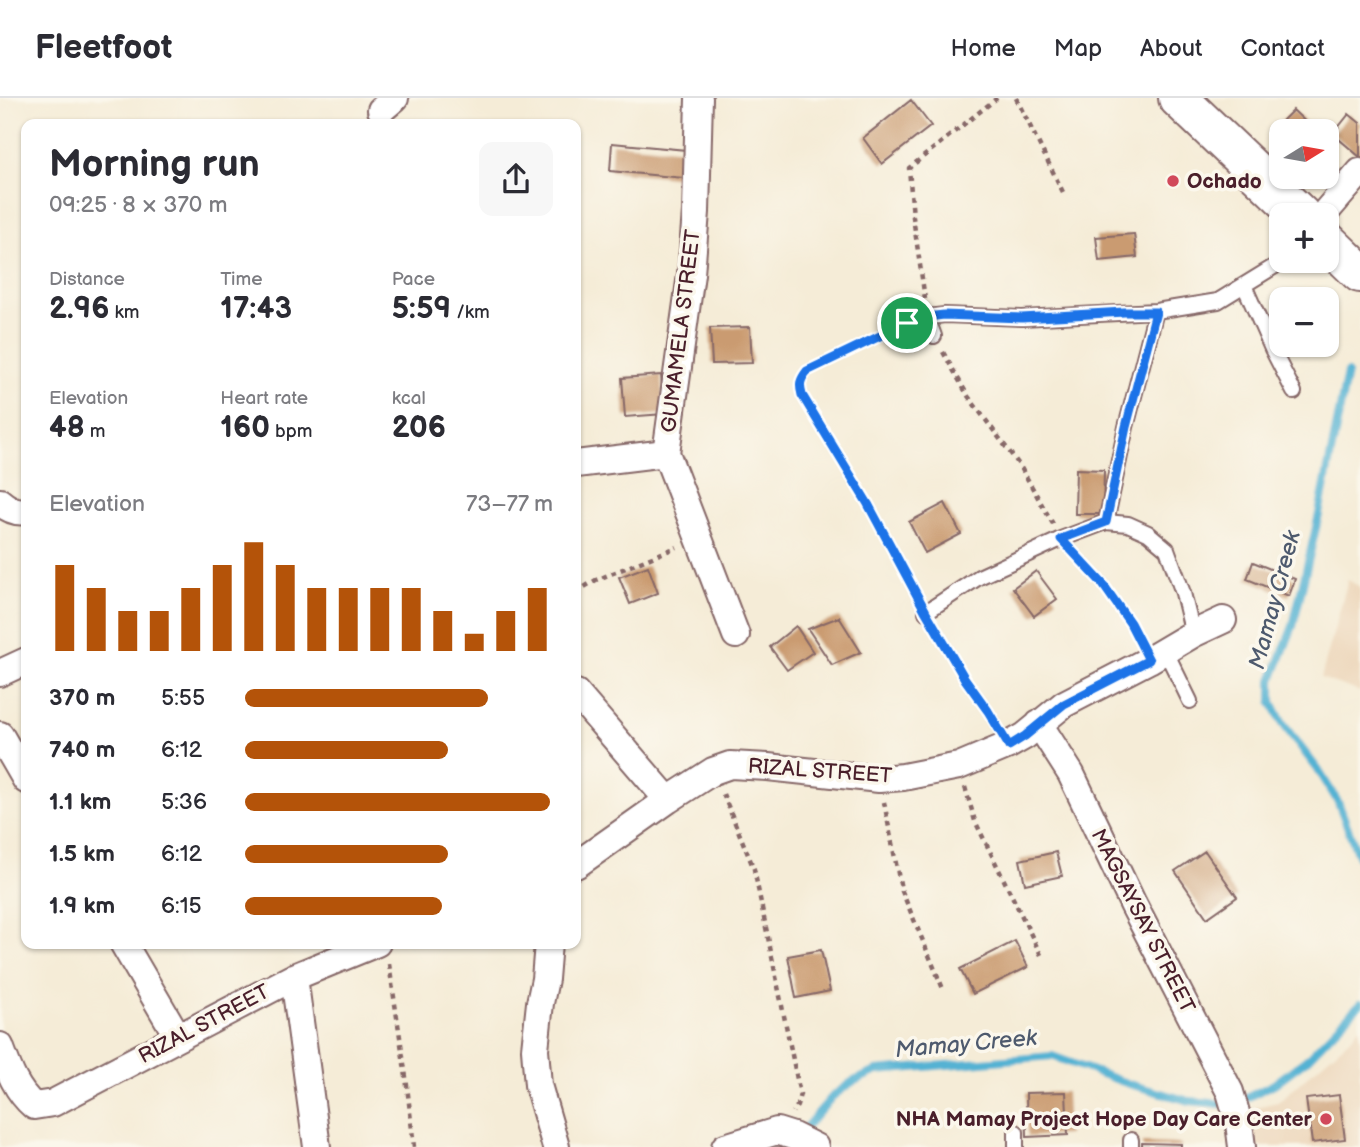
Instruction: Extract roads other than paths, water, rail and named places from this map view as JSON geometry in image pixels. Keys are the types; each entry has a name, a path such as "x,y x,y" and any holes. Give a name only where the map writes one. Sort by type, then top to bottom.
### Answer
{"highway":[{"path":"1178,98 1288,203"},
{"path":"1339,253 1360,273"}],"street":[{"name":"GUMAMELA STREET","path":"699,98 696,212 691,274 666,453 736,635"},
{"path":"1334,203 1360,172"},
{"path":"581,463 666,453"},
{"path":"0,502 10,509 21,512"},
{"name":"RIZAL STREET","path":"581,861 668,800 713,771 730,765 879,779 959,766 1009,746 1064,704 1223,620"},
{"path":"0,673 21,663"},
{"path":"581,699 668,800"},
{"name":"MAGSAYSAY STREET","path":"1039,723 1071,774 1126,891 1230,1092 1241,1139"},
{"path":"0,735 21,771"},
{"path":"126,949 178,1037"},
{"name":"RIZAL STREET","path":"0,1046 14,1080 27,1101 34,1106 53,1103 294,977 371,949"},
{"path":"548,949 535,1049 538,1086 556,1147"},
{"path":"294,977 317,1147"},
{"path":"724,1147 777,1131 815,1147"}],"lane":[{"path":"934,337 927,317 944,315 1022,318 1156,312 1218,301 1269,270"},
{"path":"1244,285 1294,392"},
{"path":"1106,522 1126,427 1156,312"},
{"path":"926,612 979,577 1061,539 1106,522 1128,524 1148,533 1167,549 1194,634"},
{"path":"1157,655 1190,701"}],"waterway":[{"name":"Mamay Creek","path":"1347,373 1318,519 1293,626 1272,680 1272,702 1283,724 1319,771 1338,802 1360,860"},
{"name":"Mamay Creek","path":"806,1127 833,1096 852,1082 877,1071 1052,1056 1129,1084 1189,1101 1221,1104 1246,1098 1274,1084 1306,1060 1360,1004"}],"place":[{"name":"Ochado","path":"1173,181"},
{"name":"NHA Mamay Project Hope Day Care Center","path":"1326,1119"}]}
